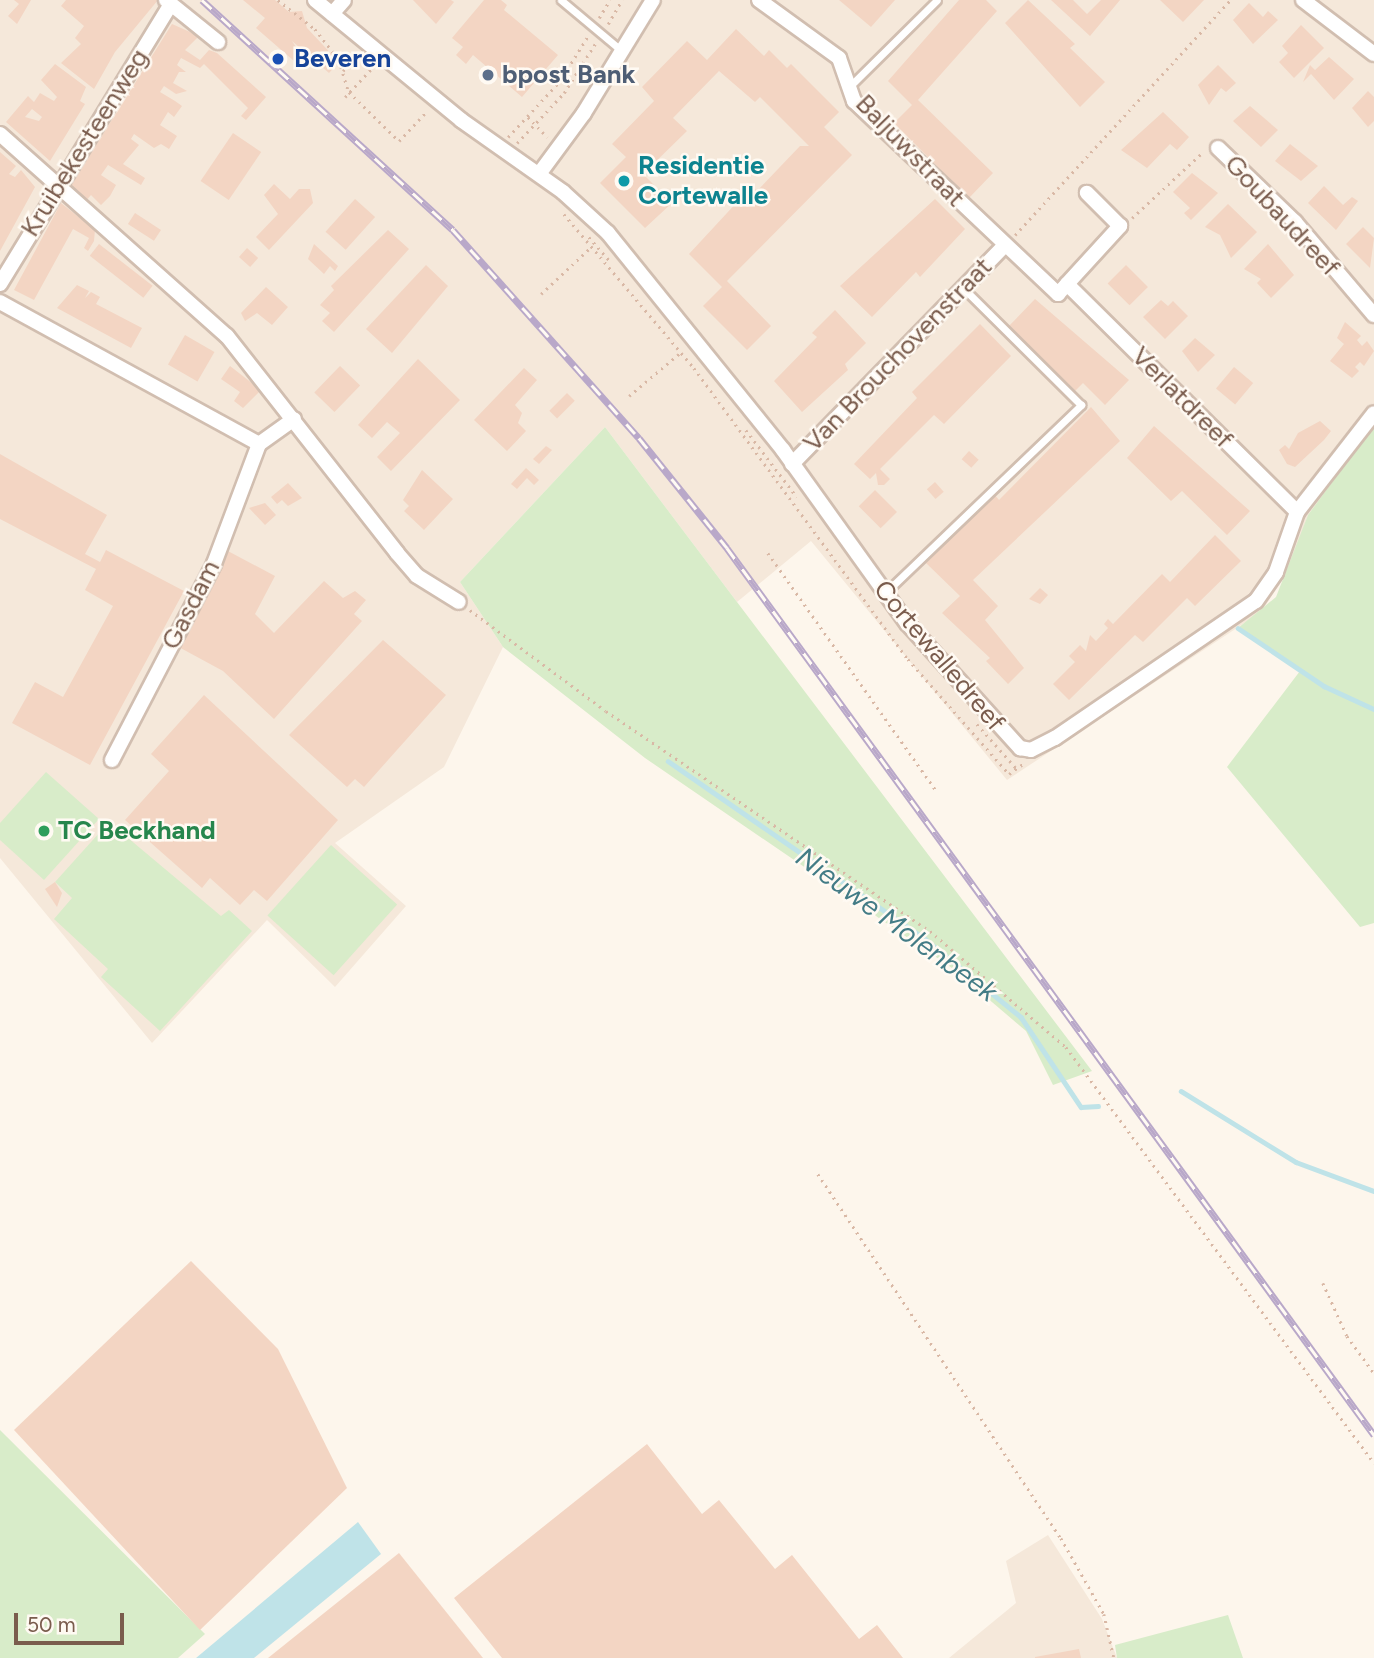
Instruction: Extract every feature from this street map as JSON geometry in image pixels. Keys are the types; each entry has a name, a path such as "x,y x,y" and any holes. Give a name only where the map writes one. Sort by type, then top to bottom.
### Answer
{"street":[{"name":"Cortewalledreef","path":"314,0 499,148 539,174 608,233 653,284 792,464 885,593 1001,730 1020,748 1031,750 1256,601 1276,572 1297,512 1374,413"},
{"path":"332,14 344,0"},
{"path":"539,174 623,51 653,0"},
{"name":"Baljuwstraat","path":"760,0 839,58 854,101 1004,246"},
{"path":"1303,0 1374,54"},
{"name":"Kruibekesteenweg","path":"0,284 169,2 218,42"},
{"path":"0,134 227,336 417,576 459,602"},
{"name":"Goubaudreef","path":"1217,148 1295,222 1374,315"},
{"path":"1004,246 1058,293 1120,226 1087,193"},
{"name":"Van Brouchovenstraat","path":"792,464 1004,246"},
{"name":"Verlatdreef","path":"1067,284 1297,512"},
{"path":"0,302 260,444 294,419"},
{"name":"Gasdam","path":"111,760 214,564 260,444"}],"lane":[{"path":"561,0 623,51"},
{"path":"849,87 937,0"},
{"path":"885,593 1081,405 964,289"}],"path":[{"path":"278,0 315,29 342,71 349,92 399,141 427,112 418,104"},
{"path":"499,148 560,81 610,0"},
{"path":"520,139 564,93 622,0"},
{"path":"1004,246 1230,0"},
{"path":"342,71 367,43"},
{"path":"345,97 375,64 384,72"},
{"path":"528,117 558,147"},
{"path":"1120,226 1200,152 1217,148"},
{"path":"853,570 654,309 564,214 590,248 681,352 908,659 1009,774 1017,769 974,720"},
{"path":"541,294 590,248"},
{"path":"629,396 681,352"},
{"path":"768,554 936,790"},
{"path":"459,602 606,711 930,931 1056,1038 1099,1087 1374,1463"},
{"path":"818,1174 1061,1538 1104,1614 1114,1658"},
{"path":"1323,1283 1346,1336 1374,1373"}],"shaded area":[{"path":"0,0 1374,0 1374,425 1308,515 1289,570 1261,612 1007,780 811,541 737,602 605,427 460,582 503,647 444,767 335,843 406,906 335,987 267,920 152,1043 0,858"},
{"path":"1048,1535 1102,1619 1117,1658 949,1658 1016,1603 1006,1561"}],"green space":[{"path":"1374,425 1374,923 1360,927 1227,767 1300,671 1238,628 1276,597 1308,515"},
{"path":"605,427 1092,1071 1053,1085 1026,1031 952,968 645,758 503,647 460,582"},
{"name":"TC Beckhand","path":"46,772 99,819 44,880 0,840 0,823"},
{"path":"109,822 221,916 229,910 252,931 160,1031 101,977 108,969 54,919 72,898 55,882"},
{"path":"331,845 397,905 334,975 267,916"},
{"path":"0,1430 205,1634 178,1658 0,1658"},
{"path":"1228,1615 1243,1658 1117,1658 1115,1645"}],"water":[{"path":"358,1522 381,1554 254,1658 196,1658"}],"building":[{"path":"14,0 31,0 17,24 8,16 19,4"},
{"path":"66,0 158,0 115,52 94,89 61,63 81,44 75,38 84,26 61,6"},
{"path":"243,0 275,0 289,12 302,11 307,28 339,62 329,73 292,41 300,53 294,61 256,28 265,18"},
{"path":"413,0 451,0 454,2 436,24"},
{"path":"484,0 501,0 507,5 504,10 558,55 522,97 473,55 466,64 456,55 463,47 452,38"},
{"path":"839,0 895,0 871,27"},
{"path":"959,0 986,0 997,11 918,100 993,173 969,198 894,123 912,105 888,81"},
{"path":"1028,0 1075,44 1070,48 1105,82 1080,107 1005,23"},
{"path":"1051,0 1073,0 1087,14 1101,0 1120,0 1090,36"},
{"path":"1160,0 1204,0 1183,22"},
{"path":"1249,3 1263,17 1268,11 1278,20 1253,44 1233,20"},
{"path":"172,24 199,36 185,50 200,60 209,50 217,53 266,97 246,120 241,116 248,108 204,64 200,68 181,58 177,65 186,72 179,72 173,83 187,91 176,94 164,86 160,92 182,106 174,117 168,112 160,125 177,136 169,149 161,144 154,148 134,134 131,139 139,145 123,164 145,178 141,185 108,165 101,175 116,185 110,196 101,205 91,195 84,203 68,190"},
{"path":"1301,25 1324,48 1294,78 1279,62 1288,53 1282,46"},
{"path":"736,29 764,56 769,50 787,68 791,64 839,112 824,127 852,155 727,281 771,326 747,350 703,306 722,287 689,254 752,186 757,191 800,146 809,146 760,97 755,102 719,71 673,118 687,131 643,174 672,203 645,228 600,183 626,157 612,144 654,101 642,87 687,41 707,60"},
{"path":"1329,57 1354,79 1334,100 1311,74 1303,82 1310,65 1315,70"},
{"path":"55,64 86,87 80,101 85,104 50,161 6,122 28,96 34,102 40,93 54,101 57,97 41,80","holes":["32,109 42,117 39,121 25,117"]},
{"path":"1218,65 1236,83 1226,92 1221,88 1209,105 1198,85"},
{"path":"1368,91 1374,97 1374,121 1368,127 1352,108"},
{"path":"1250,106 1278,130 1261,147 1233,121"},
{"path":"1163,112 1189,137 1177,150 1170,144 1147,168 1121,150"},
{"path":"233,133 261,152 229,200 201,181"},
{"path":"1290,144 1318,166 1301,181 1275,161"},
{"path":"0,152 16,166 9,174 15,177 21,170 35,187 0,251"},
{"path":"1192,173 1218,193 1191,220 1184,213 1190,208 1173,192"},
{"path":"274,184 290,199 299,189 310,189 313,203 269,250 256,237 278,214 264,195"},
{"path":"1324,186 1343,205 1352,197 1358,201 1336,230 1308,203"},
{"path":"355,199 375,217 346,250 326,232"},
{"path":"935,199 965,229 920,277 916,272 872,317 840,286"},
{"path":"61,203 95,230 94,241 88,251 84,248 89,238 73,229 34,300 14,290"},
{"path":"1228,204 1257,232 1231,258 1220,235 1205,227"},
{"path":"135,213 161,230 154,241 128,224"},
{"path":"1363,227 1374,238 1370,268 1346,244"},
{"path":"388,230 409,249 334,332 322,321 330,313 320,305 334,290 331,286"},
{"path":"99,244 153,286 143,298 90,256"},
{"path":"314,244 338,266 335,271 330,266 324,274 308,259"},
{"path":"1268,244 1294,275 1271,298 1257,283 1261,279 1244,269"},
{"path":"247,248 258,258 250,267 239,257"},
{"path":"426,265 448,286 392,353 366,329"},
{"path":"1126,265 1148,287 1130,305 1108,283"},
{"path":"77,285 89,291 85,298 91,292 100,297 96,304 142,328 131,348 57,308"},
{"path":"266,287 288,307 272,325 257,313 245,321 241,313"},
{"path":"1035,299 1129,380 1105,405 1083,383 1075,391 1008,327"},
{"path":"1161,300 1168,306 1173,301 1188,316 1165,339 1143,317"},
{"path":"835,310 866,343 845,364 848,370 802,412 774,381 817,337 812,333"},
{"path":"1345,322 1361,336 1357,340 1362,346 1367,341 1374,351 1364,366 1360,362 1355,367 1359,371 1352,378 1330,361 1344,344 1337,338"},
{"path":"980,324 1011,356 944,424 934,415 880,469 890,479 884,485 878,485 876,473 870,479 854,464 917,398 912,392"},
{"path":"185,335 214,352 197,381 168,364"},
{"path":"1195,338 1215,355 1198,372 1182,351"},
{"path":"418,359 460,400 391,471 377,457 400,433 387,422 372,438 358,425"},
{"path":"230,366 261,390 243,408 234,401 240,392 221,379"},
{"path":"340,366 360,385 334,412 314,393"},
{"path":"1234,367 1253,383 1235,405 1216,388"},
{"path":"524,368 537,380 515,405 522,413 518,423 526,431 507,451 474,420"},
{"path":"567,393 575,401 557,418 549,411"},
{"path":"1091,407 1120,441 973,580 998,606 985,620 1024,668 1008,684 986,661 990,658 942,613 960,596 926,563 994,494 999,500"},
{"path":"1320,421 1331,431 1295,467 1287,464 1279,450 1285,445 1289,449 1298,433"},
{"path":"1154,426 1250,511 1227,535 1182,491 1171,501 1127,458"},
{"path":"546,446 552,450 539,464 533,459"},
{"path":"969,451 979,460 971,468 962,459"},
{"path":"0,454 107,515 85,554 100,562 106,550 184,591 90,765 12,723 35,682 63,697 113,606 85,590 96,569 0,519"},
{"path":"526,468 539,480 534,485 527,478 517,489 511,484"},
{"path":"422,470 453,499 424,530 404,511 409,506 403,500"},
{"path":"935,482 944,492 936,499 927,489"},
{"path":"288,483 302,498 288,506 282,500 277,504 271,497"},
{"path":"875,490 897,512 881,528 859,506"},
{"path":"265,503 276,515 265,525 249,508"},
{"path":"1215,535 1241,561 1195,606 1187,598 1143,642 1135,635 1069,700 1053,684 1075,662 1069,656 1080,645 1086,651 1090,635 1096,641 1108,628 1104,624 1108,619 1113,624 1162,574 1170,582"},
{"path":"226,550 275,576 255,614 274,633 324,581 343,598 355,591 366,600 354,614 362,621 274,719 223,671 175,645"},
{"path":"1040,588 1048,595 1040,604 1029,599"},
{"path":"383,640 446,695 364,787 355,779 347,787 289,735"},
{"path":"204,695 338,820 267,901 254,890 240,905 210,878 202,888 125,820 169,771 151,754"},
{"path":"55,882 62,893 57,907 45,889"},
{"path":"191,1261 278,1349 347,1488 200,1630 14,1430"},
{"path":"647,1444 702,1514 719,1500 775,1569 792,1555 859,1639 877,1625 903,1658 502,1658 454,1598"},
{"path":"399,1553 483,1658 268,1658"},
{"path":"1079,1649 1081,1658 1035,1658 1035,1657"}],"waterway":[{"path":"1238,628 1324,686 1374,709"},
{"name":"Nieuwe Molenbeek","path":"668,761 925,939 1021,1017 1081,1107 1098,1106"},
{"name":"Nieuwe Molenbeek","path":"1181,1091 1296,1162 1374,1191"}],"railway":[{"path":"202,0 453,230 639,438 727,548 1374,1435"}],"place":[{"name":"Beveren","path":"278,59"},
{"name":"bpost Bank","path":"488,75"},
{"name":"Residentie Cortewalle","path":"624,181"},
{"name":"TC Beckhand","path":"44,831"}]}
